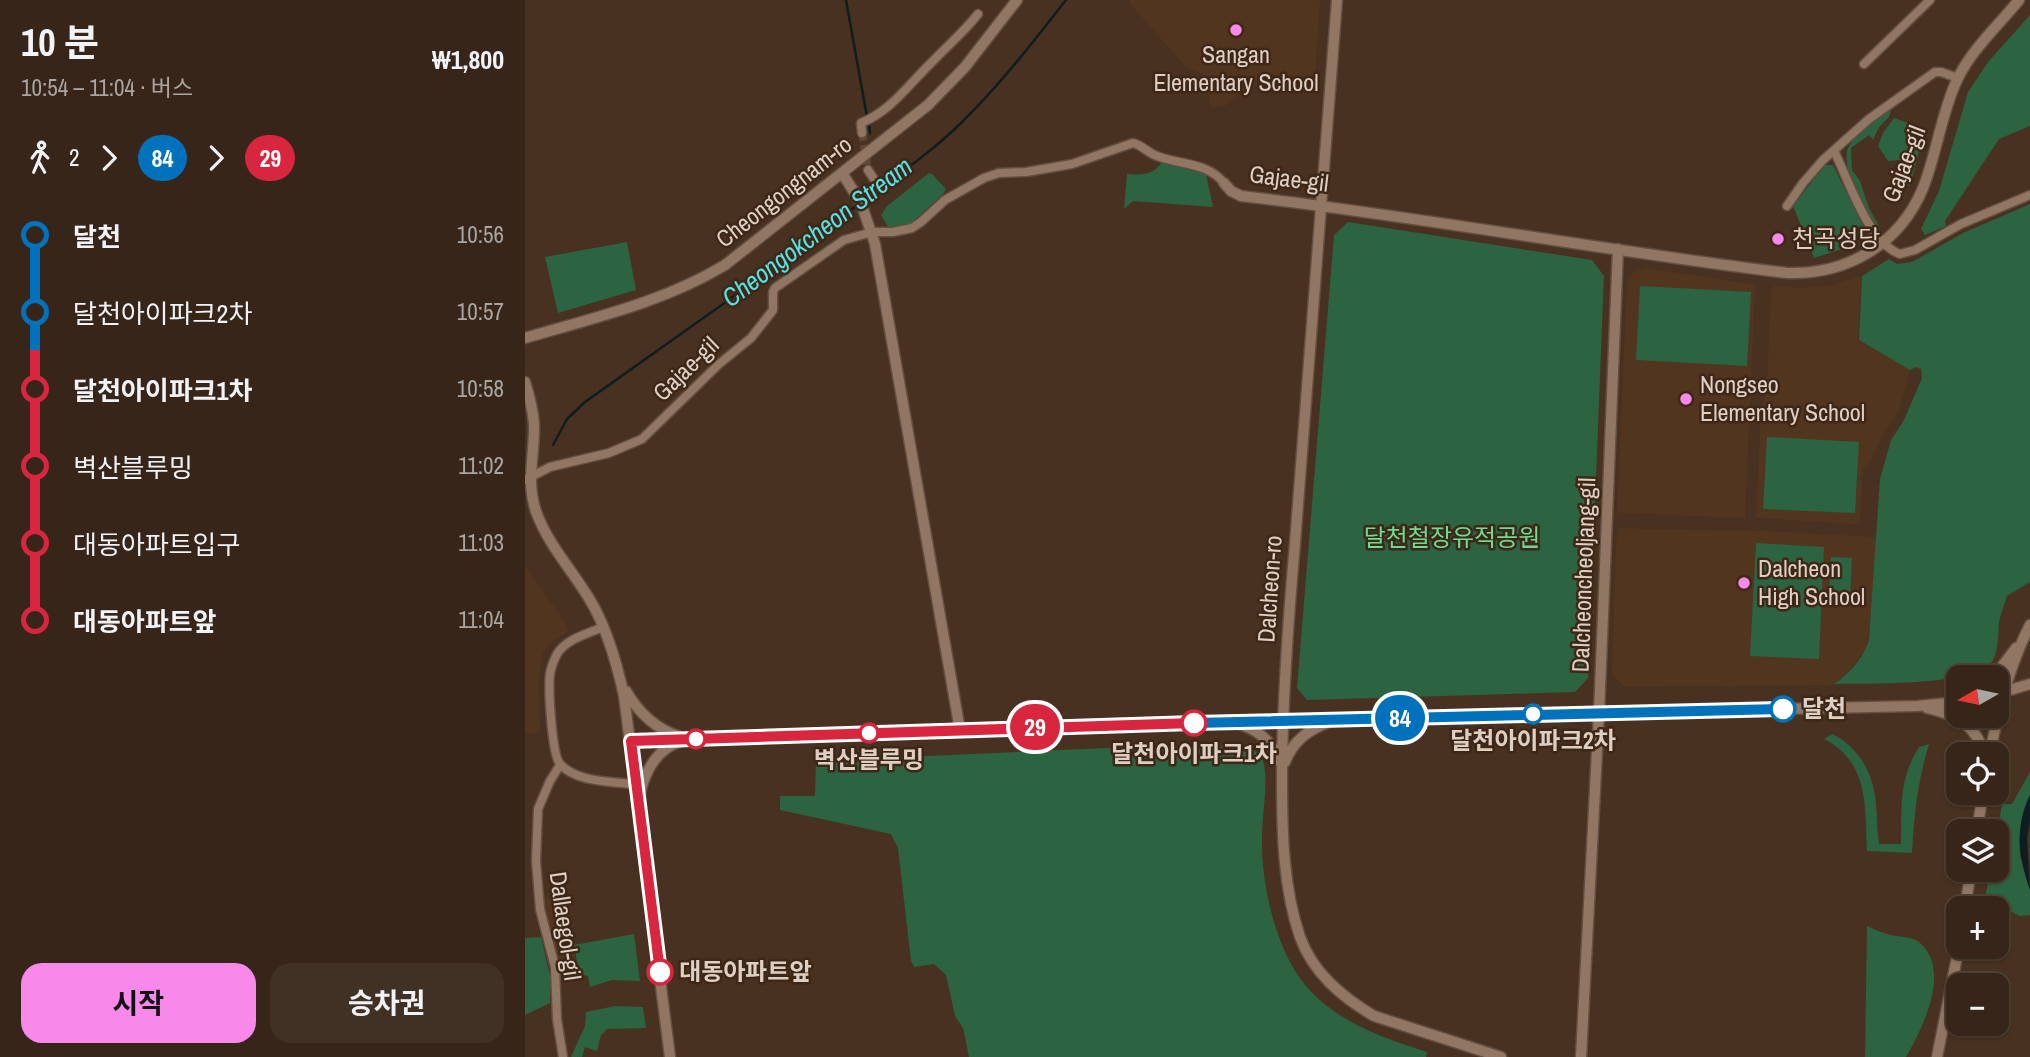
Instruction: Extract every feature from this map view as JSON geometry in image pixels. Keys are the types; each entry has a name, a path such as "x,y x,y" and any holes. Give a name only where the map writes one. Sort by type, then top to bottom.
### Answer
{"street":[{"name":"Cheongongnam-ro","path":"525,338 658,298 701,279 742,253 920,111 952,82 1017,0"},
{"name":"Dalcheon-ro","path":"1337,0 1284,681 1284,855 1301,939 1322,975 1347,999 1374,1016 1501,1057"},
{"path":"1864,64 1930,0"},
{"name":"Gajae-gil","path":"527,478 558,464 609,453 642,439 719,364 751,338 773,310 774,290 844,240 872,232 912,228 945,200 992,175 1072,164 1133,143 1168,160 1207,169 1231,191 1241,196 1322,205 1798,273 1822,271 1844,265 1863,257 1883,243 1905,220 1918,199 1958,79 1972,56 2019,0"},
{"path":"862,134 861,123 880,114 895,101 978,14"},
{"path":"1787,206 1812,171 1869,119 1933,74 1941,72 1958,79"},
{"path":"1834,152 1866,219 1883,243 1896,253 1909,252 1961,224 2030,195"},
{"path":"868,170 874,179"},
{"path":"842,173 854,189 872,232 960,730"},
{"name":"Dalcheoncheoljang-gil","path":"1599,713 1618,249"},
{"path":"525,382 534,426 527,478 545,534 591,601 621,680 633,703 667,732 687,739"},
{"path":"2009,674 2030,626"},
{"path":"603,627 562,648 553,664 550,674 555,751 561,765 575,775 636,785"},
{"path":"2004,665 2026,639"},
{"path":"621,680 670,1057"},
{"path":"2009,690 2030,684"},
{"path":"631,741 1946,703"},
{"path":"1917,706 1940,711 1967,724 1980,742"},
{"path":"1581,1057 1599,713"},
{"path":"1282,769 1289,752 1301,738 1322,725 1340,719"},
{"path":"1228,722 1252,729 1264,737 1276,751 1282,769"},
{"path":"639,803 643,783 656,758 669,746 687,739"},
{"name":"Dallaegol-gil","path":"561,765 550,781 538,808 536,861 540,909 555,967 557,1019 563,1057"},
{"path":"1937,1057 1957,959"},
{"path":"1927,1057 1940,1045"}],"shaded area":[{"name":"Sangan Elementary School","path":"1130,0 1320,0 1315,78 1263,74 1227,105 1211,108 1204,74 1186,67 1131,5"},
{"name":"Nongseo Elementary School","path":"1646,268 1752,284 1755,288 1745,518 1620,513 1617,510 1627,280 1634,272"},
{"path":"1861,276 1858,340 1910,370 1898,412 1880,440 1870,463 1863,467 1860,520 1854,524 1756,518 1761,411 1767,384 1771,289 1775,286 1829,286"},
{"name":"Dalcheon High School","path":"1619,528 1877,537 1870,626 1865,650 1848,673 1834,684 1624,687 1612,672 1616,541"},
{"path":"525,565 570,630 550,643 543,653 538,683 540,732 525,734"},
{"path":"2030,795 2027,838 2030,890 2023,866 2020,831"},
{"path":"554,897 573,945 578,974 560,977 557,953 543,906 543,899"}],"green space":[{"path":"2030,15 2030,126 1999,139 1945,221 1946,226 1925,235 1921,229 1939,191 1968,92 1988,62"},
{"path":"1890,109 1889,117 1879,127 1873,140 1869,135 1851,148 1852,170 1860,181 1869,208 1879,226 1877,227 1850,176 1847,155 1849,146 1857,135"},
{"path":"1894,118 1925,129 1910,186 1905,183 1905,165 1900,160 1888,161 1878,146 1883,133"},
{"path":"1161,163 1206,174 1213,207 1133,201 1124,209 1127,174 1151,172"},
{"path":"1825,165 1833,165 1865,230 1865,236 1848,247 1814,258 1793,206"},
{"path":"929,173 946,189 943,194 908,226 890,230 881,215 887,206"},
{"path":"2030,204 2030,582 2007,596 1999,622 1995,656 1987,665 1946,665 1944,679 1834,684 1856,664 1869,639 1880,479 1891,440 1904,420 1922,378 1921,369 1916,367 1910,370 1859,340 1862,276 1889,259 1897,264 1912,262 1963,233"},
{"name":"달천철장유적공원","path":"1348,222 1592,260 1604,276 1588,678 1575,692 1307,700 1297,688 1334,235"},
{"path":"627,242 636,290 558,313 545,257"},
{"path":"1640,286 1751,292 1747,366 1636,360"},
{"path":"1767,437 1859,442 1855,513 1763,509"},
{"path":"1756,543 1824,547 1819,659 1750,656"},
{"path":"1831,557 1852,558 1850,598 1829,596"},
{"path":"1832,734 1852,748 1867,769 1876,800 1879,844 1901,844 1902,806 1907,771 1919,747 1929,744 1917,798 1912,853 1867,851 1862,787 1849,760 1824,739"},
{"path":"1245,746 1257,752 1264,764 1264,876 1272,916 1286,955 1295,971 1318,999 1332,1010 1362,1027 1427,1052 1426,1057 969,1057 963,1028 955,1016 946,975 934,964 914,967 911,961 898,848 891,834 780,810 780,796 815,796 816,758 883,758 1129,747"},
{"path":"2030,772 2030,795 2019,840 2020,856 2030,890 2030,915 2020,916 2009,911 2009,896 1986,896 1988,882 2009,882 2009,819 2000,819 2002,805 2012,804"},
{"path":"1867,926 1919,942 1929,954 1933,967 1931,999 1920,1031 1906,1057 1865,1057"},
{"path":"634,934 640,981 612,980 590,987 588,976 579,974 574,945"},
{"path":"541,937 551,980 550,1003 525,1015 525,938"},
{"path":"615,1006 643,1007 646,1028 607,1029 601,1035 597,1051 585,1047 582,1057 571,1057 585,1026 586,1012"}],"waterway":[{"path":"846,0 867,117"},
{"name":"Cheongokcheon Stream","path":"864,200 961,123 1003,78 1066,0"},
{"path":"869,125 870,133"},
{"name":"Cheongokcheon Stream","path":"553,445 567,419 585,402 859,204"}],"tunnel":[{"path":"862,133 868,170"}],"bus line":[{"name":"84","path":"1194,723 1783,709"},
{"name":"29","path":"660,972 631,741 1194,723"}],"place":[{"name":"Sangan Elementary School","path":"1236,30"},
{"name":"천곡성당","path":"1778,239"},
{"name":"Nongseo Elementary School","path":"1686,399"},
{"name":"Dalcheon High School","path":"1744,583"},
{"name":"달천","path":"1783,709"},
{"name":"달천아이파크2차","path":"1533,714"},
{"name":"달천아이파크1차","path":"1194,723"},
{"name":"벽산블루밍","path":"869,733"},
{"name":"대동아파트앞","path":"660,972"}]}
